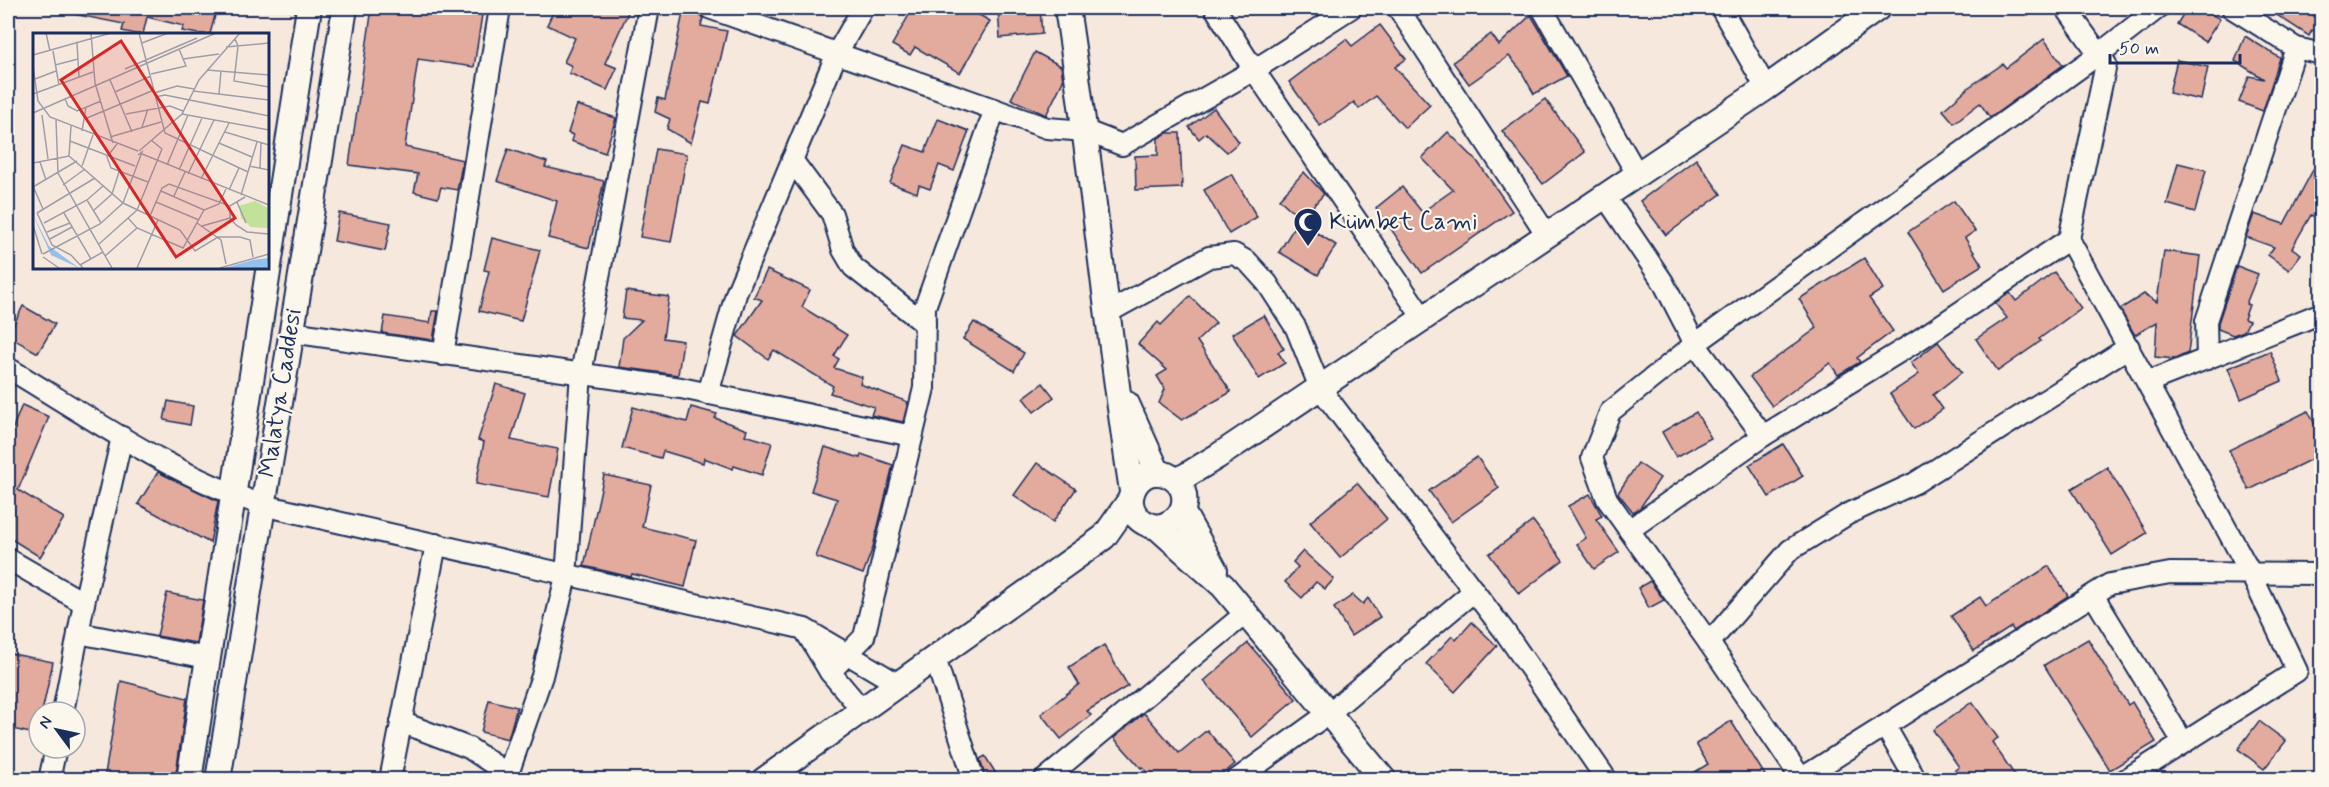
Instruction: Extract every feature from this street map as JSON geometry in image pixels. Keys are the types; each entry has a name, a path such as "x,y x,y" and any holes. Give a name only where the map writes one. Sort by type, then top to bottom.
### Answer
{"street":[{"path":"189,780 309,8"},
{"name":"Malatya Caddesi","path":"218,780 345,8"},
{"path":"443,355 500,8"},
{"path":"401,722 469,748 510,777 542,676 566,576 581,374 649,8"},
{"path":"708,394 736,294 837,53 863,8"},
{"path":"1067,8 1086,131 1132,510 1138,519 1152,526 1223,586 1384,780"},
{"path":"1215,8 1254,70 1423,318"},
{"path":"721,10 1047,128 1086,131 1122,145 1254,70 1351,8"},
{"path":"1398,8 1547,235"},
{"path":"1542,8 1637,174"},
{"path":"1721,8 1766,88"},
{"path":"1175,491 1218,456 1766,88 1878,8"},
{"path":"2066,8 2106,64 2068,239 2251,574 2297,671 2125,780"},
{"path":"2158,8 2098,54 1695,344 1610,412 1592,458 1606,499 1708,643 1800,779 2110,584 2170,573 2322,574"},
{"path":"2232,8 2296,48 2322,54"},
{"path":"2207,358 2206,321 2296,48"},
{"path":"830,672 864,637 924,388 925,307 995,109"},
{"path":"792,160 832,214 843,250 853,267 925,324"},
{"path":"1605,196 1663,282 1695,344 1763,436"},
{"path":"1629,530 1763,436 1917,341 2068,239"},
{"path":"1107,313 1209,257 1234,254 1248,262 1267,283 1296,328 1320,388 1474,591 1608,780"},
{"path":"2148,382 2322,313"},
{"path":"291,332 708,394 912,436"},
{"path":"1708,643 1790,550 1848,514 1915,483 2129,347"},
{"path":"8,368 122,437 233,495 263,505 566,576 805,629 898,684"},
{"path":"1114,374 1223,586"},
{"path":"65,700 84,603 122,437"},
{"path":"764,780 1104,537 1138,482 1147,475 1175,491"},
{"path":"1104,537 1152,526 1168,525 1176,519 1175,491"},
{"path":"390,780 436,544"},
{"path":"8,559 84,603"},
{"path":"1236,780 1329,712 1474,591"},
{"path":"2093,595 2183,742"},
{"path":"1044,780 1246,613"},
{"path":"805,629 830,672 862,710"},
{"path":"78,633 208,658"},
{"path":"935,658 974,780"},
{"path":"1885,726 1916,780"},
{"path":"49,780 53,760"}],"building":[{"path":"74,8 217,8 210,33 182,31 184,26 147,17 143,33 131,33 122,31 124,24 73,14"},
{"path":"372,8 483,8 474,67 418,59 405,147 463,160 457,190 441,187 438,198 414,192 418,174 349,165"},
{"path":"555,8 630,8 605,63 617,68 607,90 569,73 572,66 564,62 575,38 547,25"},
{"path":"684,8 697,10 703,18 701,26 727,31 710,104 702,102 691,143 667,129 670,119 655,112 658,98 665,100"},
{"path":"913,8 967,8 990,21 960,73 915,47 910,55 892,45"},
{"path":"998,8 1040,8 1042,34 1000,38"},
{"path":"2187,8 2201,8 2220,19 2205,42 2177,24"},
{"path":"2266,8 2322,8 2322,35 2312,30 2309,36"},
{"path":"1531,15 1567,76 1534,94 1520,69 1509,56 1469,84 1453,62 1491,34 1499,45"},
{"path":"1380,25 1406,59 1395,67 1430,105 1405,128 1376,96 1359,109 1354,102 1320,126 1289,82 1346,39 1352,46"},
{"path":"2245,36 2280,58 2263,111 2239,102 2249,76 2264,79 2235,61"},
{"path":"2044,39 2063,65 1990,118 1980,103 1954,123 1943,110 1969,87 2003,64 2006,68"},
{"path":"1035,52 1061,66 1063,81 1046,115 1011,99"},
{"path":"2177,60 2208,67 2201,100 2169,93"},
{"path":"1545,99 1585,152 1543,184 1502,131"},
{"path":"577,105 616,118 605,153 571,141 573,135 568,133"},
{"path":"1214,108 1239,142 1227,152 1206,133 1199,139 1189,127"},
{"path":"938,119 969,131 954,171 939,165 930,189 919,185 917,193 890,183 905,145 925,152"},
{"path":"1448,132 1477,161 1512,211 1422,273 1376,208 1402,187 1422,212 1453,190 1422,158"},
{"path":"1167,133 1180,133 1182,188 1136,190 1135,156 1158,155 1158,138"},
{"path":"508,149 547,162 545,167 604,181 589,248 548,238 557,201 497,181"},
{"path":"656,149 687,154 671,242 640,237"},
{"path":"2322,153 2322,221 2311,215 2292,248 2301,254 2289,270 2268,255 2274,247 2246,237 2254,214 2284,224"},
{"path":"1696,159 1721,194 1666,235 1640,201"},
{"path":"2178,163 2206,170 2195,212 2167,204"},
{"path":"1304,172 1324,194 1301,219 1279,199"},
{"path":"1232,174 1257,217 1229,234 1204,190"},
{"path":"1954,201 1975,231 1965,238 1982,265 1944,289 1908,232"},
{"path":"339,213 391,223 385,251 334,241"},
{"name":"Kümbet Cami","path":"1298,221 1336,245 1318,275 1279,252"},
{"path":"492,238 540,250 521,321 479,311 489,271 484,270"},
{"path":"2164,251 2200,256 2188,353 2175,359 2155,357 2157,322 2135,335 2120,309 2144,294 2157,302"},
{"path":"1864,258 1883,289 1869,298 1893,331 1857,358 1860,362 1838,375 1830,363 1772,406 1750,377 1817,328 1799,299"},
{"path":"2237,266 2258,274 2246,304 2249,305 2244,319 2249,321 2244,331 2233,335 2218,329 2218,323"},
{"path":"767,270 810,290 802,307 847,335 834,356 839,359 834,368 862,377 860,384 908,402 903,422 871,415 874,407 830,393 833,386 774,350 768,359 737,336 762,300 754,297"},
{"path":"2054,272 2081,308 2039,339 2041,341 1998,371 1976,339 2007,318 1995,303 2010,293 2016,301"},
{"path":"626,291 669,297 663,338 683,341 678,375 619,367 623,338 642,320 622,318"},
{"path":"1190,296 1216,323 1197,341 1231,392 1182,420 1159,403 1165,389 1157,376 1167,370 1138,344 1158,322 1161,325"},
{"path":"23,306 55,324 38,353 8,336"},
{"path":"432,311 438,311 433,340 382,333 385,316 430,323"},
{"path":"1264,315 1284,349 1278,352 1285,363 1259,379 1232,334"},
{"path":"974,322 1024,353 1014,371 963,339"},
{"path":"1938,342 1962,372 1933,395 1943,409 1914,429 1890,394 1919,374 1911,363"},
{"path":"2270,351 2282,381 2241,399 2228,368"},
{"path":"1043,383 1054,397 1034,412 1023,398"},
{"path":"496,384 525,393 511,440 558,449 549,497 476,484 484,442 478,440"},
{"path":"168,401 193,406 190,425 164,420"},
{"path":"22,405 49,417 18,490 64,518 40,557 8,537 8,440"},
{"path":"633,407 687,422 691,407 717,414 715,418 747,430 745,435 772,443 762,475 734,466 733,469 704,458 703,463 663,451 661,458 622,448"},
{"path":"2308,411 2322,438 2322,454 2249,490 2229,450"},
{"path":"1696,412 1711,438 1676,457 1662,432"},
{"path":"1783,444 1803,476 1769,497 1749,465"},
{"path":"825,447 860,458 861,454 893,465 873,547 863,574 816,557 837,499 811,491"},
{"path":"1477,457 1499,488 1451,522 1429,491"},
{"path":"1037,463 1076,489 1053,522 1014,495"},
{"path":"1638,463 1660,478 1640,508 1633,512 1618,493"},
{"path":"2107,467 2147,533 2112,555 2071,489"},
{"path":"158,472 218,501 210,543 138,504"},
{"path":"604,475 651,485 642,527 696,540 685,587 632,574 631,577 584,566"},
{"path":"1357,483 1387,519 1340,558 1310,522"},
{"path":"1590,494 1602,516 1596,519 1619,552 1594,569 1577,544 1586,538 1568,506"},
{"path":"1533,521 1563,560 1519,594 1489,554"},
{"path":"1303,551 1334,579 1325,589 1316,582 1302,598 1285,582 1298,567 1293,562"},
{"path":"2049,566 2068,596 2014,631 2011,627 1974,651 1951,616 1980,597 1986,606"},
{"path":"1650,581 1664,600 1649,608 1638,588"},
{"path":"167,593 203,600 196,643 157,636"},
{"path":"1353,595 1363,604 1368,598 1380,617 1351,636 1334,608"},
{"path":"1472,622 1497,646 1455,692 1426,664 1452,636 1456,640"},
{"path":"2088,639 2128,705 2132,702 2156,742 2110,770 2044,665"},
{"path":"1248,643 1296,699 1252,737 1204,681"},
{"path":"1104,645 1128,686 1087,711 1091,715 1061,739 1041,714 1079,684 1069,667"},
{"path":"8,653 53,662 45,700 27,700 27,732 8,728"},
{"path":"121,681 187,698 175,780 104,780"},
{"path":"489,700 517,707 508,739 481,732"},
{"path":"1972,702 1998,738 1992,742 2018,780 1941,780 1959,767 1933,730"},
{"path":"1144,713 1179,753 1207,730 1235,764 1216,780 1151,780 1143,767 1141,768 1114,738"},
{"path":"1731,721 1768,780 1682,780 1708,764 1696,744"},
{"path":"2259,721 2286,741 2264,769 2238,749"},
{"path":"985,756 1000,780 986,780 980,759"}],"place":[{"name":"Kümbet Cami","path":"1308,248"}]}
